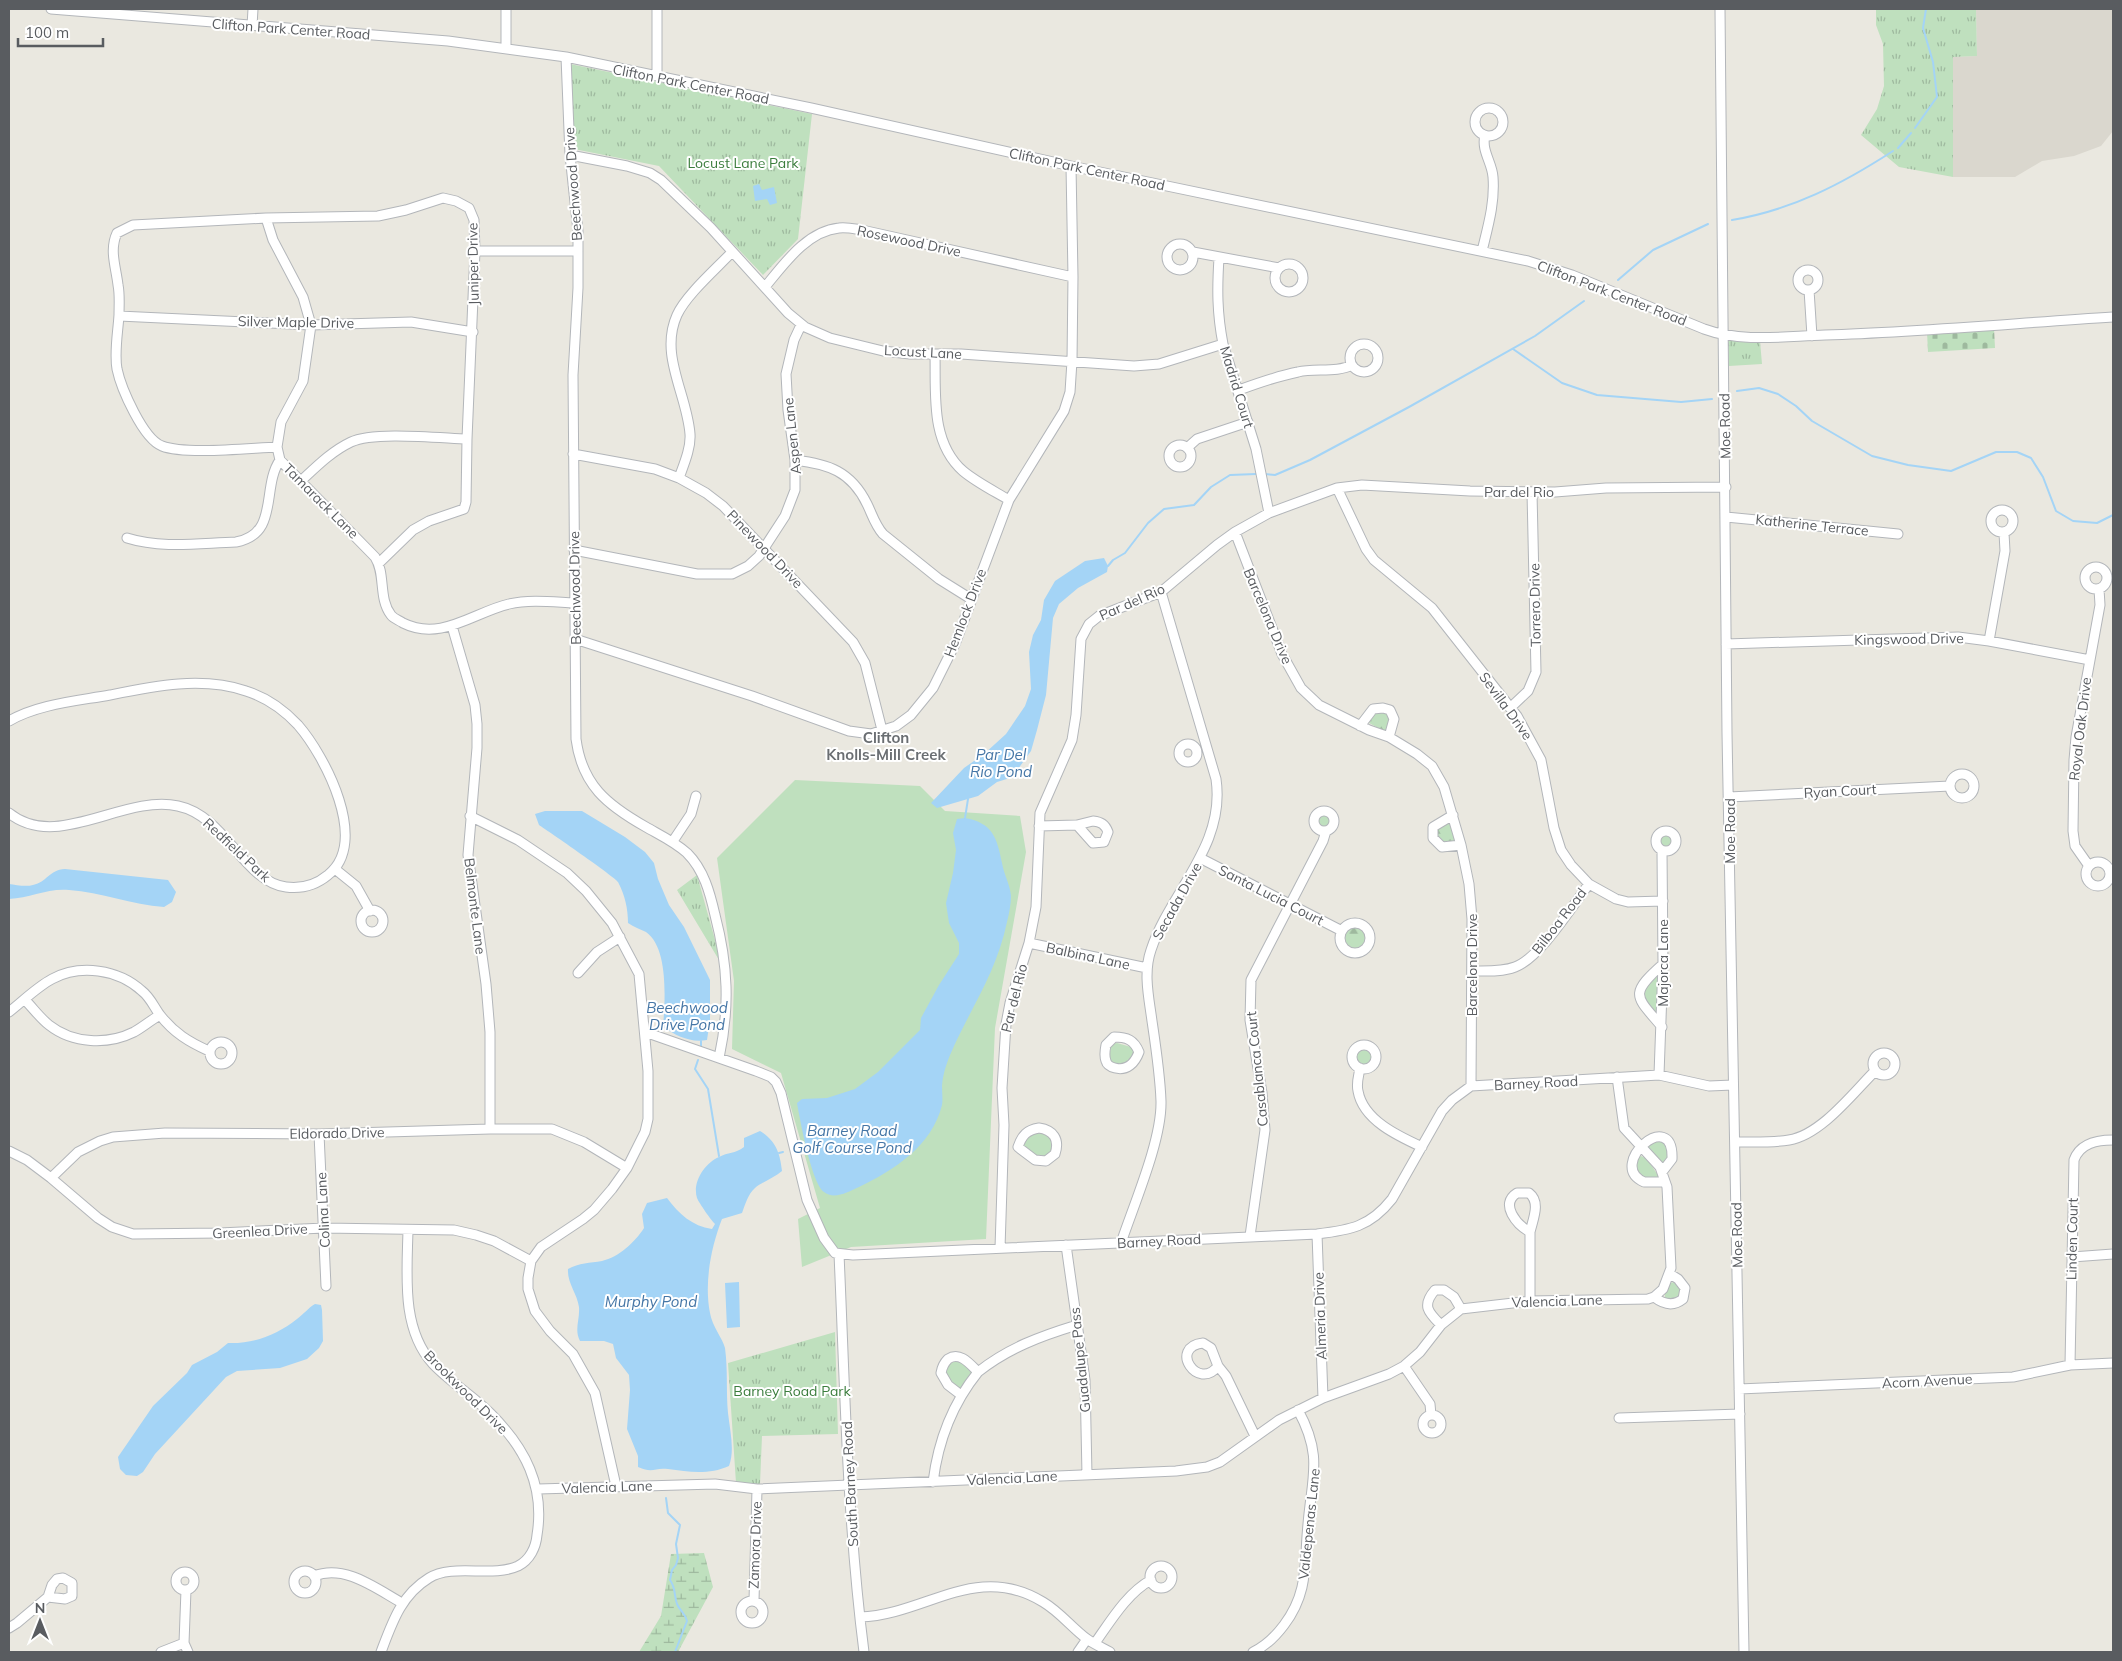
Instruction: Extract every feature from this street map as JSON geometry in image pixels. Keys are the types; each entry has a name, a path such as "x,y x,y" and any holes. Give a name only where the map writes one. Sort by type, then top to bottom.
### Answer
{"street":[{"name":"Clifton Park Center Road","path":"51,9 400,36 566,57 1071,166 1528,261 1572,275 1704,330 1724,335 1744,337 1812,336 2113,318"},
{"path":"252,26 253,9"},
{"path":"506,9 506,48"},
{"path":"657,9 657,76"},
{"name":"Moe Road","path":"1720,9 1726,644 1744,1652"},
{"name":"Beechwood Drive","path":"566,57 570,155 578,231 573,375 574,604 576,739 578,755 586,776 605,799 627,817 673,841 696,864 704,878 721,936 727,988 726,1027 719,1058"},
{"path":"1482,251 1494,200 1493,173 1483,147 1485,135"},
{"name":"Locust Lane","path":"570,155 650,173 660,180 711,228 788,313 801,325 830,338 883,351 1146,366 1202,352 1223,344"},
{"name":"Hemlock Drive","path":"575,639 752,696 849,731 871,734 904,721 933,688 955,644 1008,500 1064,412 1070,392 1072,361 1071,166"},
{"name":"Juniper Drive","path":"119,316 119,286 113,258 114,241 118,233 133,225 266,218 378,216 406,210 443,198 456,201 469,208 474,220 475,252 467,439 467,492 464,509 429,521 412,530 379,563"},
{"path":"266,218 273,240 303,297 311,325 302,381 281,422 277,448"},
{"name":"Rosewood Drive","path":"765,287 804,245 830,230 841,228 872,232 1073,277"},
{"path":"475,252 578,251"},
{"path":"679,478 688,453 690,436 685,404 670,351 671,331 678,313 732,252"},
{"path":"1193,252 1278,268"},
{"name":"Madrid Court","path":"1219,258 1217,304 1223,344 1256,449 1269,514"},
{"path":"1809,290 1812,336"},
{"name":"Silver Maple Drive","path":"119,316 311,325 411,322 473,332"},
{"name":"Tamarack Lane","path":"119,316 117,367 123,389 149,436 162,446 186,450 277,448 280,460 302,480 379,563"},
{"name":"Aspen Lane","path":"574,550 697,574 732,574 748,566 785,516 792,501 796,480 786,374 794,340 801,325"},
{"path":"935,354 936,407 942,442 963,471 1008,500"},
{"path":"1239,390 1301,371 1344,368 1352,365"},
{"path":"1187,448 1197,439 1248,422"},
{"path":"302,480 332,453 352,441 369,436 467,439"},
{"name":"Pinewood Drive","path":"573,454 629,463 679,478 723,506 852,642 865,663 882,730"},
{"path":"127,538 147,544 162,545 248,540 257,534 264,521 274,472 280,460"},
{"path":"795,460 819,463 830,467 849,479 861,493 877,528 883,534 939,579 971,599"},
{"name":"Par del Rio","path":"1000,1248 1003,1147 1002,1088 1006,1024 1010,1003 1029,943 1037,896 1039,826 1042,806 1072,740 1076,715 1081,639 1089,624 1099,616 1161,592 1235,532 1269,514 1337,488 1362,485 1470,491 1532,492 1606,488 1726,487"},
{"name":"Sevilla Drive","path":"1337,488 1366,549 1374,560 1432,608 1517,716 1541,760 1554,828 1561,850 1571,865 1589,884 1607,895 1628,902 1663,901"},
{"name":"Torrero Drive","path":"1510,708 1528,691 1536,672 1532,492"},
{"name":"Katherine Terrace","path":"1726,516 1898,534"},
{"name":"Barcelona Drive","path":"1235,532 1282,654 1301,688 1320,705 1360,726 1389,737 1417,754 1432,766 1444,787 1454,815 1461,845 1472,910 1471,1086"},
{"path":"1989,641 2005,551 2004,533"},
{"path":"379,563 385,604 394,618 416,628 452,626 508,604 526,601 574,604"},
{"name":"Royal Oak Drive","path":"2089,866 2076,846 2072,812 2076,737 2100,605 2099,590"},
{"name":"Secada Drive","path":"1121,1243 1153,1148 1160,1119 1161,1102 1157,1054 1148,990 1147,968 1150,950 1200,858 1218,804 1216,779 1161,592"},
{"name":"Belmonte Lane","path":"452,626 475,705 477,724 477,748 470,816 469,872 486,984 490,1032 490,1129"},
{"name":"Kingswood Drive","path":"1726,644 1958,637 2090,660"},
{"path":"9,721 26,713 57,705 162,685 183,683 221,685 245,690 263,698 297,724 314,745 326,770 345,820 346,839 342,855 335,869 356,886 370,911"},
{"path":"1360,726 1374,709 1384,708 1390,710 1394,720 1389,737"},
{"path":"1197,753 1208,750"},
{"name":"Ryan Court","path":"1730,797 1950,786"},
{"path":"673,841 691,814 696,796"},
{"name":"Redfield Park","path":"9,813 21,822 47,828 64,826 153,804 180,806 210,821 257,872 274,884 301,887 314,885 335,869"},
{"path":"1454,815 1434,827 1433,838 1442,847 1461,845"},
{"path":"470,816 518,840 567,873 586,891 620,937 639,974 648,1071 648,1119 638,1148 627,1168 594,1210 541,1247 531,1261 528,1289 535,1311 550,1331 573,1354 595,1393 616,1486"},
{"path":"1039,826 1077,825"},
{"name":"Casablanca Court","path":"1250,1236 1265,1130 1262,1093 1250,1020 1249,991 1251,980 1323,841 1326,831"},
{"name":"Majorca Lane","path":"1659,1075 1663,964 1662,851"},
{"name":"Santa Lucia Court","path":"1200,858 1342,931"},
{"name":"Bilboa Road","path":"1472,971 1500,971 1514,968 1531,958 1589,884"},
{"path":"578,972 597,952 620,937"},
{"name":"Balbina Lane","path":"1029,943 1147,968"},
{"path":"1662,1028 1644,1008 1639,997 1645,982 1663,964"},
{"path":"9,1012 51,979 68,972 101,971 114,974 142,991 160,1015 187,1041 210,1051"},
{"path":"25,1000 49,1025 64,1034 82,1040 116,1039 133,1032 160,1015"},
{"path":"644,1032 771,1077 776,1082 784,1104 807,1200 824,1238 831,1249 839,1254"},
{"path":"1139,1052 1157,1054"},
{"path":"1360,1068 1358,1090 1363,1104 1374,1118 1389,1130 1422,1147"},
{"path":"1735,1142 1789,1140 1807,1133 1825,1120 1875,1071"},
{"name":"Barney Road","path":"839,1254 1121,1243 1317,1234 1342,1231 1360,1227 1382,1212 1392,1199 1442,1111 1452,1100 1471,1086 1552,1083 1659,1075 1709,1086 1733,1084"},
{"path":"1617,1077 1624,1128 1660,1167 1666,1182 1670,1274 1663,1289 1654,1297"},
{"name":"Eldorado Drive","path":"51,1178 78,1152 100,1141 114,1137 165,1133 319,1134 539,1129 561,1131 584,1142 627,1168"},
{"path":"1003,1147 1018,1147 1035,1160 1046,1161 1055,1154 1056,1136 1046,1129 1032,1129 1022,1136 1018,1147"},
{"name":"Colina Lane","path":"319,1134 326,1286"},
{"path":"1662,1172 1672,1159 1672,1152 1668,1141 1661,1138 1652,1139 1639,1146 1633,1163 1636,1177 1644,1182 1666,1182"},
{"name":"Linden Court","path":"2070,1365 2076,1156 2079,1150 2089,1144 2113,1140"},
{"name":"Greenlea Drive","path":"9,1151 27,1160 51,1178 98,1218 112,1227 133,1234 220,1233 324,1228 454,1230 494,1241 531,1261"},
{"name":"Brookwood Drive","path":"402,1602 414,1588 431,1576 509,1568 526,1560 536,1544 540,1520 538,1489 522,1452 495,1418 473,1396 434,1364 418,1342 412,1327 410,1312 408,1230"},
{"path":"1530,1232 1530,1301"},
{"name":"Almeria Drive","path":"1317,1234 1323,1398"},
{"name":"Guadalupe Pass","path":"1066,1245 1085,1380 1087,1475"},
{"name":"South Barney Road","path":"839,1254 849,1485 864,1652"},
{"path":"2072,1257 2113,1254"},
{"name":"Valencia Lane","path":"538,1489 715,1484 757,1489 1176,1471 1207,1467 1226,1459 1255,1436 1298,1410 1323,1398 1389,1374 1404,1366 1462,1308 1530,1301 1648,1299 1654,1297 1664,1303 1672,1304 1683,1299 1685,1288 1678,1279 1670,1274"},
{"path":"1442,1326 1430,1314 1427,1308 1429,1298 1435,1290 1444,1290 1454,1297 1462,1308"},
{"path":"933,1482 942,1438 962,1395 978,1372 1012,1350 1036,1338 1077,1326"},
{"path":"962,1395 943,1379 942,1367 946,1361 952,1357 959,1356 978,1372"},
{"name":"Acorn Avenue","path":"1739,1389 2004,1377 2070,1365 2113,1363"},
{"path":"1218,1366 1226,1376 1255,1436"},
{"path":"1404,1366 1430,1404 1431,1415"},
{"name":"Valdepenas Lane","path":"1253,1652 1275,1637 1295,1611 1301,1597 1305,1576 1307,1528 1315,1463 1312,1441 1298,1410"},
{"path":"1619,1418 1740,1414"},
{"name":"Zamora Drive","path":"754,1601 757,1489"},
{"path":"314,1576 323,1573 343,1573 402,1602 381,1652"},
{"path":"1078,1652 1091,1641 1142,1585 1151,1580"},
{"path":"860,1617 897,1612 961,1590 1001,1587 1017,1590 1043,1602 1091,1641 1110,1652"},
{"path":"186,1590 184,1643 188,1652"},
{"path":"9,1628 48,1597"},
{"path":"161,1652 184,1643"}],"shaded area":[{"path":"1976,9 2113,9 2113,131 2101,146 2074,156 2042,161 2015,177 1953,177 1953,57 1977,56"}],"green space":[{"path":"1876,9 1976,9 1977,56 1953,57 1953,177 1899,167 1861,135 1877,109 1884,86 1883,44 1876,25"},
{"name":"Locust Lane Park","path":"570,64 812,114 798,239 763,275 659,166 574,149"},
{"path":"1994,328 1995,348 1928,352 1927,332"},
{"path":"1728,339 1760,341 1762,364 1729,366"},
{"path":"1379,710 1389,713 1390,728 1384,731 1369,723 1374,713"},
{"path":"795,780 920,786 945,811 1020,816 1026,852 995,1028 986,1239 851,1247 802,1267 798,1219 820,1208 781,1073 732,1049 734,981 717,858"},
{"path":"1325,814 1330,816 1332,821 1330,826 1325,828 1320,826 1318,821 1320,816"},
{"path":"1448,818 1461,845 1442,847 1433,827"},
{"path":"1665,834 1670,836 1672,841 1670,846 1665,848 1660,846 1658,841 1660,836"},
{"path":"697,875 722,965 677,890"},
{"path":"1360,927 1364,930 1366,940 1359,951 1354,951 1344,944 1342,932 1346,928"},
{"path":"1659,974 1658,1016 1644,1000 1644,990"},
{"path":"1117,1043 1135,1050 1135,1054 1122,1066 1114,1064 1108,1059 1112,1044"},
{"path":"1364,1048 1370,1051 1373,1057 1370,1063 1364,1066 1358,1063 1355,1057 1358,1051"},
{"path":"1037,1130 1054,1137 1052,1150 1045,1157 1039,1158 1023,1147 1023,1140"},
{"path":"1649,1141 1664,1142 1668,1147 1669,1159 1661,1162 1646,1148"},
{"path":"1641,1156 1647,1159 1660,1178 1649,1180 1638,1175 1635,1162"},
{"path":"1675,1282 1681,1288 1681,1294 1677,1299 1665,1299 1665,1291 1670,1283"},
{"name":"Barney Road Park","path":"835,1332 838,1434 762,1436 760,1484 736,1483 728,1363"},
{"path":"952,1361 960,1361 972,1371 972,1374 960,1388 952,1385 945,1373 946,1367"},
{"path":"704,1553 713,1587 678,1652 639,1652 661,1616 671,1554"}],"water":[{"path":"759,184 762,190 774,187 777,203 770,205 767,199 755,201 753,186"},
{"name":"Par Del Rio Pond","path":"1104,558 1108,566 1107,572 1078,588 1059,604 1053,618 1046,695 1031,751 1010,778 997,782 978,796 937,808 931,803 964,768 984,754 1006,734 1025,706 1031,689 1029,652 1033,635 1041,620 1044,600 1055,581 1085,561"},
{"name":"Beechwood Drive Pond","path":"545,811 582,811 625,837 645,852 654,863 658,879 669,905 684,927 710,980 710,1020 707,1040 701,1041 684,1038 663,1027 665,990 659,950 646,932 628,923 626,902 618,882 539,825 535,814"},
{"name":"Barney Road Golf Course Pond","path":"965,818 982,824 992,833 998,846 1009,887 1011,896 1010,909 997,956 948,1061 942,1086 942,1105 930,1133 910,1155 885,1173 846,1193 828,1194 820,1187 815,1177 807,1151 797,1103 802,1099 827,1098 855,1089 878,1072 920,1030 921,1018 959,954 959,943 949,923 946,903 956,850 953,833 957,819"},
{"path":"65,869 168,880 176,892 172,902 164,907 69,890 54,890 9,899 9,884 33,885 55,872"},
{"name":"Murphy Pond","path":"760,1131 770,1139 776,1148 782,1171 753,1190 742,1213 722,1219 712,1253 708,1277 710,1313 724,1344 726,1356 727,1405 732,1447 729,1466 714,1471 699,1472 643,1469 638,1467 638,1456 627,1429 630,1390 629,1375 616,1358 613,1344 604,1341 580,1341 577,1329 579,1307 569,1279 568,1269 580,1264 608,1259 626,1248 644,1228 642,1214 647,1203 667,1198 686,1218 698,1225 712,1229 715,1224 697,1198 696,1186 698,1180 705,1168 714,1160 722,1155 738,1151 744,1147 744,1138"},
{"path":"739,1282 740,1327 727,1328 725,1283"},
{"path":"315,1304 321,1305 323,1341 319,1348 307,1359 280,1368 237,1371 226,1377 155,1454 143,1472 137,1476 126,1475 120,1469 118,1457 153,1406 187,1373 192,1365 217,1352 228,1343 247,1342 273,1334 289,1325"}],"waterway":[{"path":"1915,128 1937,97 1933,62 1923,28 1926,9"},
{"path":"1898,148 1911,133"},
{"path":"1732,220 1775,210 1816,194 1855,174 1893,151"},
{"path":"1618,280 1653,250 1708,224"},
{"path":"1265,474 1275,475 1310,460 1409,407 1535,336 1584,301"},
{"path":"1513,349 1562,383 1597,395 1681,402 1712,399"},
{"path":"1737,391 1759,388 1778,394 1796,406 1812,421 1872,456 1908,465 1951,471 1996,452 2017,452 2031,458 2043,477 2056,511 2073,521 2097,523 2113,515"},
{"path":"1108,566 1113,560 1125,553 1148,523 1164,509 1194,505 1211,487 1230,475 1256,474"},
{"path":"965,818 968,799"},
{"path":"701,1041 701,1047"},
{"path":"698,1060 695,1069 708,1089 719,1156"},
{"path":"799,1147 807,1146"},
{"path":"779,1153 783,1152"},
{"path":"666,1498 668,1513 680,1525 676,1544 678,1558 672,1570 670,1580 677,1604 687,1621 675,1652"}],"district":[{"name":"Clifton Knolls-Mill Creek","path":"886,746"}]}
